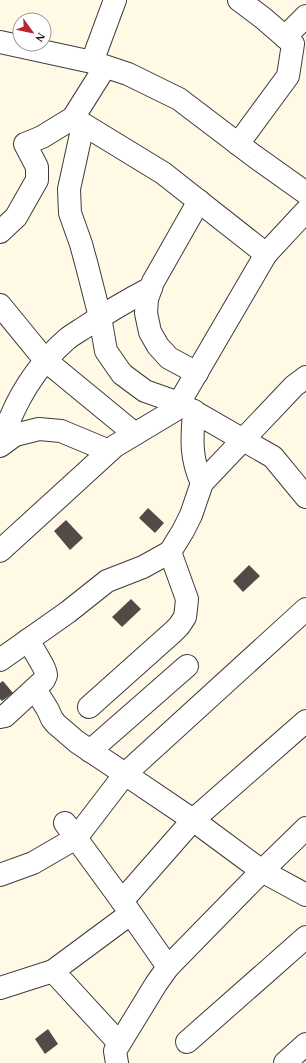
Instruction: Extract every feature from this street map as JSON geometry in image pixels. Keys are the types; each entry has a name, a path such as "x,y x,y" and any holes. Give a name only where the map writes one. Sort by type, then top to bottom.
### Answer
{"street":[{"path":"115,0 98,65 78,121 69,189 70,213 82,244 100,317 106,351 122,374 145,392 186,407 273,457 306,497"},
{"path":"238,144 288,76 293,44 263,18 239,0"},
{"path":"285,37 306,16"},
{"path":"0,42 98,65 128,74 179,99 306,193"},
{"path":"78,121 163,174 266,254"},
{"path":"0,232 16,217 37,180 38,167 25,144 78,121"},
{"path":"197,373 169,358 158,346 150,332 146,313 147,299 153,282 199,201"},
{"path":"202,483 197,473 193,458 192,438 186,407 197,373 266,254 306,211"},
{"path":"0,445 6,427 25,388 45,360 68,338 100,317 151,288"},
{"path":"0,305 45,360 135,434"},
{"path":"0,660 68,612 107,581 143,567 170,552 183,531 202,483 294,386 306,377"},
{"path":"0,551 115,446 175,410 186,407"},
{"path":"0,445 15,435 39,429 61,431 109,451"},
{"path":"89,707 179,626 185,616 187,599 170,552"},
{"path":"0,875 33,862 70,830 125,774 306,609"},
{"path":"0,722 44,682 46,674 43,666 28,640"},
{"path":"90,751 187,666"},
{"path":"35,689 52,719 77,742 193,820 262,871 306,895"},
{"path":"0,988 53,971 126,907 193,820 306,721"},
{"path":"53,971 118,1053 156,984 168,967 306,828"},
{"path":"70,830 168,967"},
{"path":"187,1042 306,937"},
{"path":"286,1063 306,1044"}],"building":[{"path":"148,508 164,523 155,533 139,518"},
{"path":"66,520 83,538 70,550 54,531"},
{"path":"249,565 260,576 243,592 233,581"},
{"path":"131,599 141,609 122,627 112,617"},
{"path":"3,681 13,693 2,701 0,699 0,683"},
{"path":"48,1029 58,1044 45,1054 35,1039"}]}
